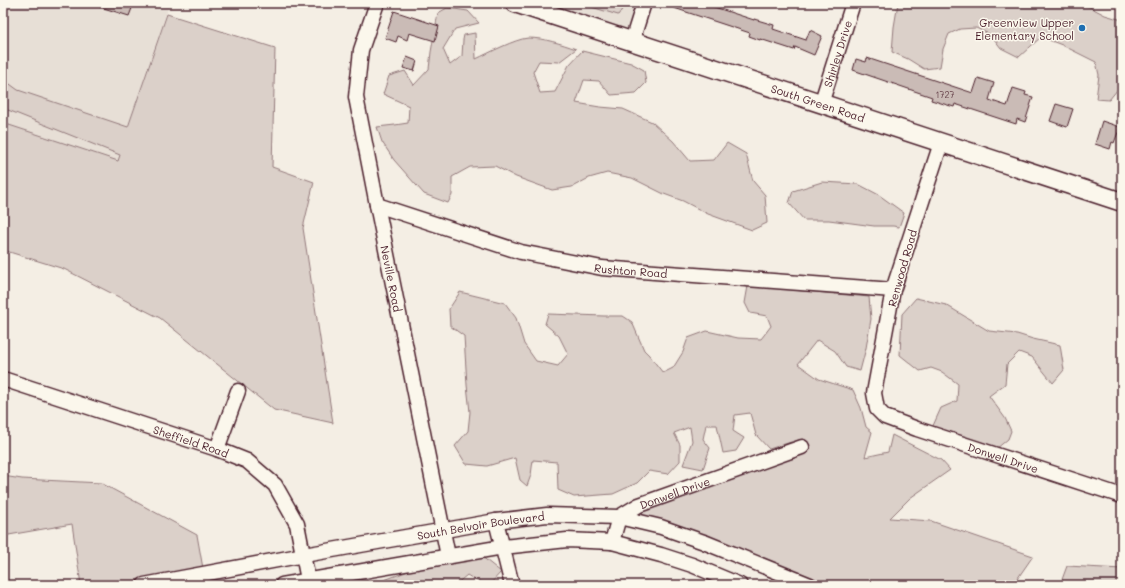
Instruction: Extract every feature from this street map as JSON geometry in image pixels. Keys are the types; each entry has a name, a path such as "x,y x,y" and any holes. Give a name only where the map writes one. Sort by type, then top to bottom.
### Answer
{"main road":[{"name":"South Green Road","path":"515,3 1122,202"}],"street":[{"name":"Neville Road","path":"377,3 361,50 356,97 448,556"},
{"path":"632,41 644,3"},
{"name":"Shirley Drive","path":"821,104 853,3"},
{"name":"Renwood Road","path":"885,417 876,409 874,392 893,290 941,143"},
{"name":"Rushton Road","path":"377,205 521,252 602,268 893,290"},
{"name":"Sheffield Road","path":"3,379 217,449 247,461 275,485 297,524 308,580"},
{"path":"217,449 238,391"},
{"name":"Donwell Drive","path":"885,417 917,429 1122,496"},
{"name":"Donwell Drive","path":"619,517 639,505 653,499 802,447"},
{"name":"South Belvoir Boulevard","path":"144,585 496,521 547,515 619,517 660,527 704,542 810,585"},
{"path":"612,542 619,517"},
{"path":"496,521 512,585"},
{"path":"282,585 503,547 567,540 612,542 692,565 740,585"}],"shaded area":[{"path":"3,3 170,3 128,127 118,162 3,123"},
{"path":"515,3 644,3 632,41"},
{"path":"578,3 625,3 618,15"},
{"path":"898,3 1082,3 1105,15 1122,20 1122,84 1109,100 1096,99 1099,75 1096,62 1062,45 1041,37 1019,57 1001,48 991,35 976,28 960,29 949,34 943,49 940,67 924,69 908,59 892,52"},
{"path":"447,8 468,11 479,23 455,29 443,49 450,65 462,56 464,35 475,33 476,59 509,44 528,38 547,40 576,49 559,62 539,61 533,72 540,93 555,92 569,65 582,51 631,63 644,70 646,83 636,93 611,95 599,81 584,80 576,103 623,109 652,122 673,141 690,161 714,160 727,143 746,154 753,181 765,195 767,223 752,230 708,214 632,178 607,173 589,178 572,187 552,190 516,177 495,166 470,167 452,177 452,195 448,203 424,194 394,160 382,142 377,127 408,123 409,106 383,94 389,76 405,71 414,85 429,69 438,13"},
{"path":"167,14 275,48 272,167 314,182 303,228 333,423 274,410 160,318 64,269 3,250 3,123 118,161 120,155 3,108 3,79 18,90 128,127"},
{"path":"822,182 858,184 879,195 904,213 899,227 874,226 829,220 804,220 789,203 793,191"},
{"path":"748,286 869,297 871,319 860,371 846,367 835,351 817,340 798,364 819,379 853,390 861,408 866,427 872,432 865,457 888,452 892,435 941,460 950,470 910,498 890,518 931,521 1033,556 1013,585 810,585 619,517 802,446 791,442 769,449 756,435 750,413 735,415 733,431 744,438 736,451 723,453 717,425 706,425 703,439 710,448 703,469 683,465 692,441 690,427 674,433 680,445 680,461 668,474 649,471 637,483 613,494 574,497 558,490 557,462 533,460 531,475 527,486 520,480 515,458 487,466 466,464 455,446 468,431 470,412 464,336 450,326 449,309 460,292 505,303 516,318 524,344 536,361 558,366 568,354 559,336 545,324 548,314 623,316 632,322 644,350 663,373 673,368 683,352 688,338 707,331 738,338 761,339 771,326 767,316 750,313 745,303"},
{"path":"916,298 946,305 989,331 1017,334 1060,345 1064,370 1053,383 1032,357 1019,352 1007,364 1005,384 989,396 1005,418 1011,431 1008,439 996,449 932,428 941,408 957,401 958,384 942,372 931,368 920,371 900,355 902,314"},
{"path":"3,476 22,479 101,483 197,535 204,574 144,585 81,585 72,524 3,536"},
{"path":"481,556 501,572 490,584 477,581 467,575 455,585 371,585 411,570"},
{"path":"1067,566 1122,569 1122,585 1060,585"}],"building":[{"path":"95,3 134,3 129,16 94,5"},
{"path":"665,3 712,3 711,6 774,25 773,29 806,40 810,30 822,36 814,55 795,47 794,50 760,40 749,36 750,33 665,5"},
{"path":"394,11 439,26 435,41 409,33 407,40 398,36 396,42 385,38"},
{"path":"407,57 417,61 414,71 403,68"},
{"path":"867,58 973,93 978,78 994,83 989,100 1007,106 1013,88 1026,92 1025,95 1033,97 1025,122 1017,119 1016,124 955,104 954,107 931,100 932,97 853,70 856,59 866,62"},
{"path":"1056,104 1073,109 1067,127 1050,121"},
{"path":"1102,121 1120,127 1110,149 1095,144"}],"place":[{"name":"Greenview Upper Elementary School","path":"1082,28"}]}
